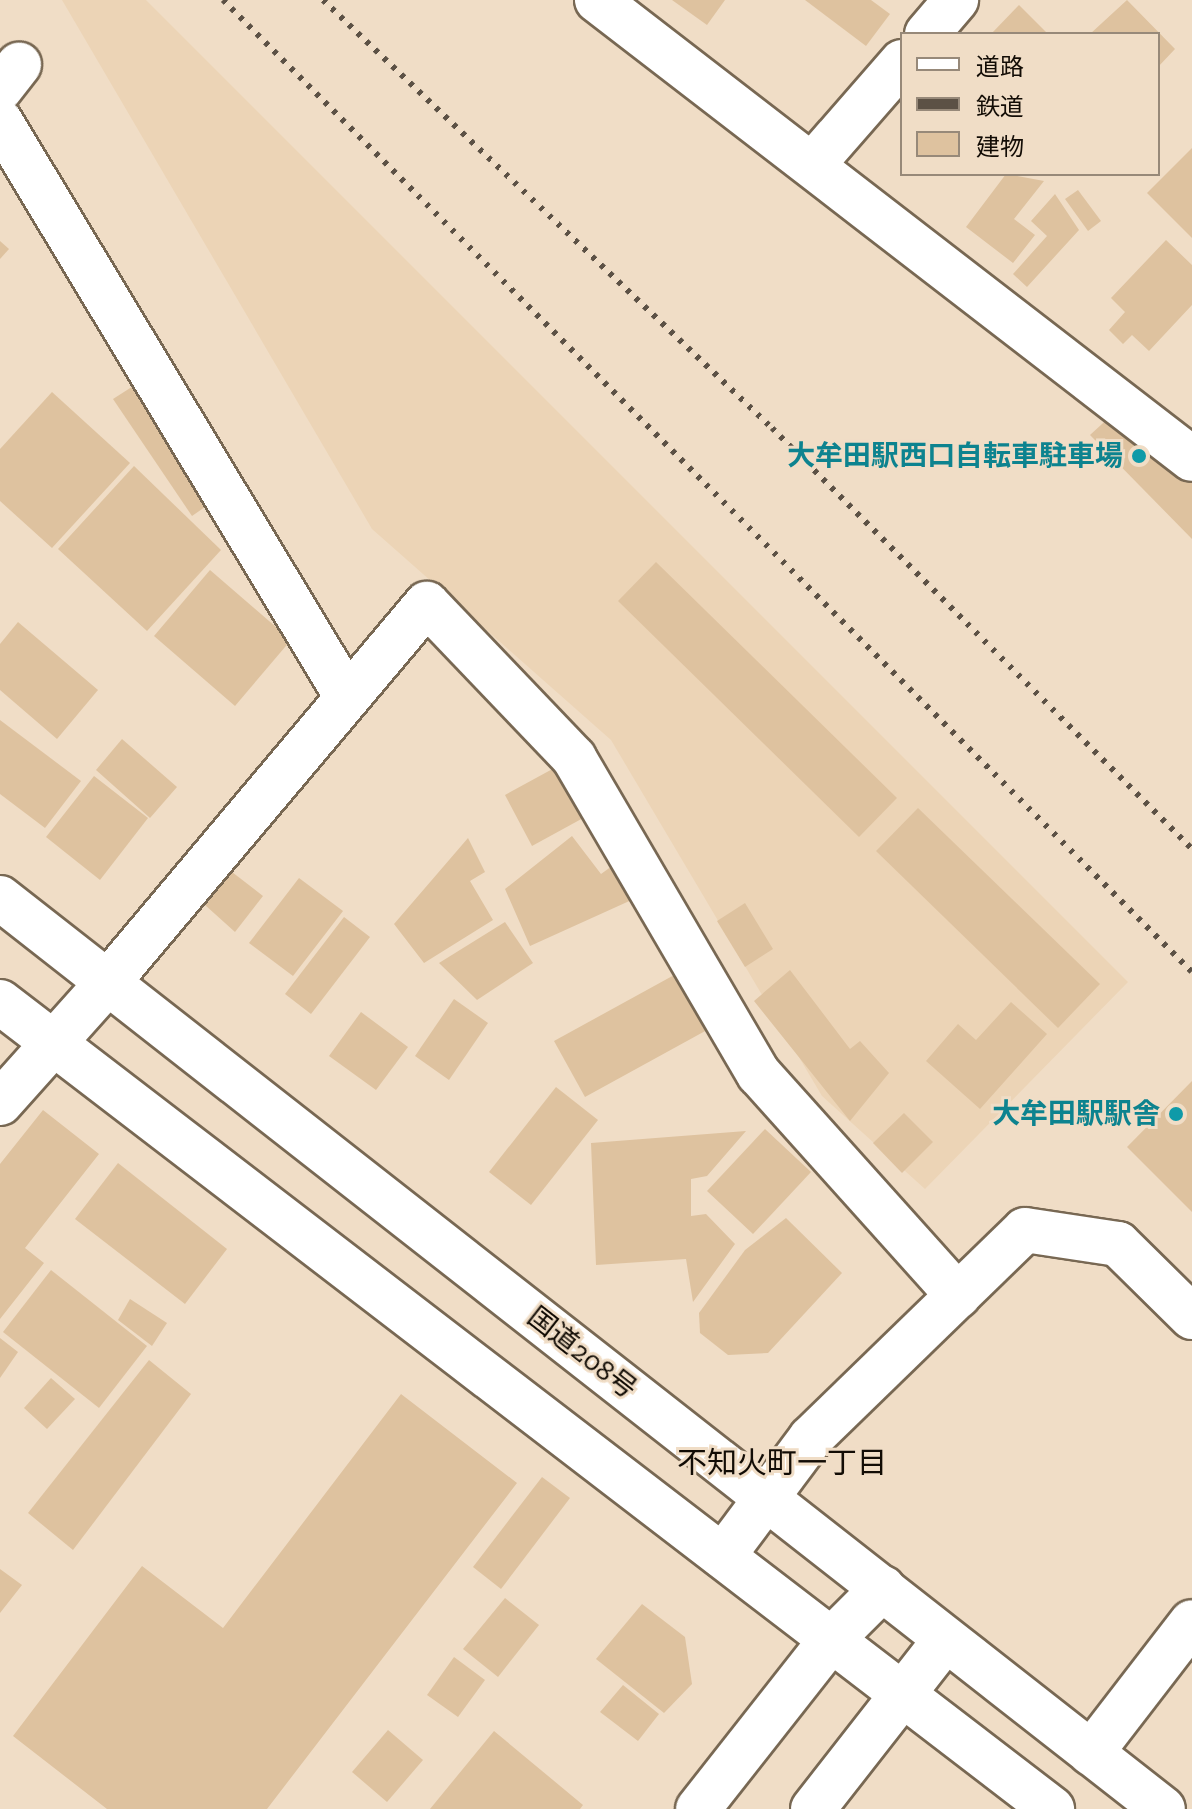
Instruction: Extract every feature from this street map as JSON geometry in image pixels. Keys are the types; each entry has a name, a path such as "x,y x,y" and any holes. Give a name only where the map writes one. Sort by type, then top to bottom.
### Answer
{"main road":[{"path":"597,0 814,163 1192,459"},
{"path":"929,32 956,0"},
{"path":"814,163 900,64"},
{"path":"0,121 347,697"},
{"path":"0,1103 109,981 427,604 574,758 759,1074 958,1296"},
{"name":"国道208号","path":"0,898 1163,1809"},
{"path":"0,1002 1052,1809"},
{"path":"723,1556 811,1438 1025,1230 1118,1244 1192,1317"},
{"path":"698,1809 832,1639 883,1588"},
{"path":"1091,1753 1192,1622"},
{"path":"813,1809 945,1640"}],"shaded area":[{"path":"62,0 146,0 1128,982 925,1189 822,1096 611,740 372,529"}],"building":[{"path":"672,0 725,0 707,25"},
{"path":"805,0 871,0 890,14 866,46"},
{"path":"1127,0 1158,32 1092,32"},
{"path":"1019,5 1046,32 993,32"},
{"path":"1160,34 1175,49 1160,65"},
{"path":"1192,148 1192,238 1147,193"},
{"path":"1004,176 1044,181 1014,219 1035,235 1013,263 966,227"},
{"path":"1078,190 1101,221 1088,231 1065,199"},
{"path":"1055,194 1079,230 1027,287 1013,274 1047,236 1031,221"},
{"path":"1166,240 1192,265 1192,305 1149,351 1132,335 1123,344 1109,330 1125,312 1111,298"},
{"path":"0,241 9,249 0,259"},
{"path":"138,383 215,500 192,516 113,399"},
{"path":"52,392 130,463 52,548 0,501 0,449"},
{"name":"大牟田駅西口自転車駐車場","path":"1114,413 1192,477 1192,539 1090,435"},
{"path":"134,466 221,550 147,631 58,549"},
{"path":"656,562 897,798 859,837 618,601"},
{"path":"210,570 291,640 235,706 154,636"},
{"path":"18,622 98,690 57,739 0,690 0,644"},
{"path":"0,720 81,781 45,828 0,794"},
{"path":"122,739 177,787 150,818 96,770"},
{"path":"558,766 585,817 532,846 505,795"},
{"path":"94,776 148,818 100,880 46,837"},
{"path":"918,808 1100,984 1058,1028 876,851"},
{"path":"572,836 601,874 619,861 636,898 530,946 505,889"},
{"path":"468,838 485,872 470,881 493,920 424,963 394,924"},
{"path":"232,872 263,896 235,932 205,905"},
{"path":"299,878 343,911 293,976 249,943"},
{"path":"745,903 773,949 745,967 717,921"},
{"path":"344,917 370,937 311,1014 285,994"},
{"path":"505,922 533,963 477,1000 439,963"},
{"path":"790,970 850,1049 860,1041 889,1073 850,1121 754,1001"},
{"path":"676,974 707,1030 585,1097 554,1041"},
{"path":"454,999 488,1023 449,1080 415,1056"},
{"path":"1011,1002 1047,1034 980,1109 926,1061 958,1024 976,1040"},
{"path":"361,1012 408,1047 376,1090 329,1056"},
{"name":"大牟田駅駅舎","path":"1192,1081 1192,1212 1127,1147"},
{"path":"556,1087 598,1120 531,1205 489,1172"},
{"path":"43,1110 99,1154 25,1248 44,1263 0,1319 0,1164"},
{"path":"904,1113 933,1142 902,1173 873,1143"},
{"path":"765,1129 811,1172 753,1234 707,1191"},
{"path":"746,1131 707,1176 691,1179 691,1216 706,1214 735,1244 693,1302 686,1259 596,1265 591,1143"},
{"path":"118,1163 227,1249 185,1304 75,1219"},
{"path":"786,1218 842,1273 768,1353 728,1355 700,1333 699,1313 745,1250"},
{"path":"51,1270 147,1346 99,1408 3,1332"},
{"path":"130,1299 167,1323 152,1346 118,1320"},
{"path":"0,1338 18,1352 0,1378"},
{"path":"149,1360 191,1394 73,1550 28,1513"},
{"path":"51,1378 75,1399 47,1429 24,1408"},
{"path":"401,1394 517,1483 267,1809 107,1809 13,1736 142,1566 223,1628"},
{"path":"542,1477 570,1498 501,1589 473,1567"},
{"path":"0,1569 22,1585 0,1613"},
{"path":"505,1598 539,1625 498,1677 463,1649"},
{"path":"642,1604 685,1637 692,1684 664,1713 596,1659"},
{"path":"454,1657 485,1680 458,1717 427,1695"},
{"path":"623,1685 659,1714 638,1741 600,1712"},
{"path":"388,1730 423,1760 387,1802 352,1772"},
{"path":"494,1731 583,1805 580,1809 430,1809"}],"railway":[{"path":"223,0 1192,972"},
{"path":"323,0 772,428 1192,849"}],"place":[{"name":"大牟田駅西口自転車駐車場","path":"1139,456"},
{"name":"大牟田駅駅舎","path":"1176,1114"}],"district":[{"name":"不知火町一丁目","path":"782,1463"}]}
